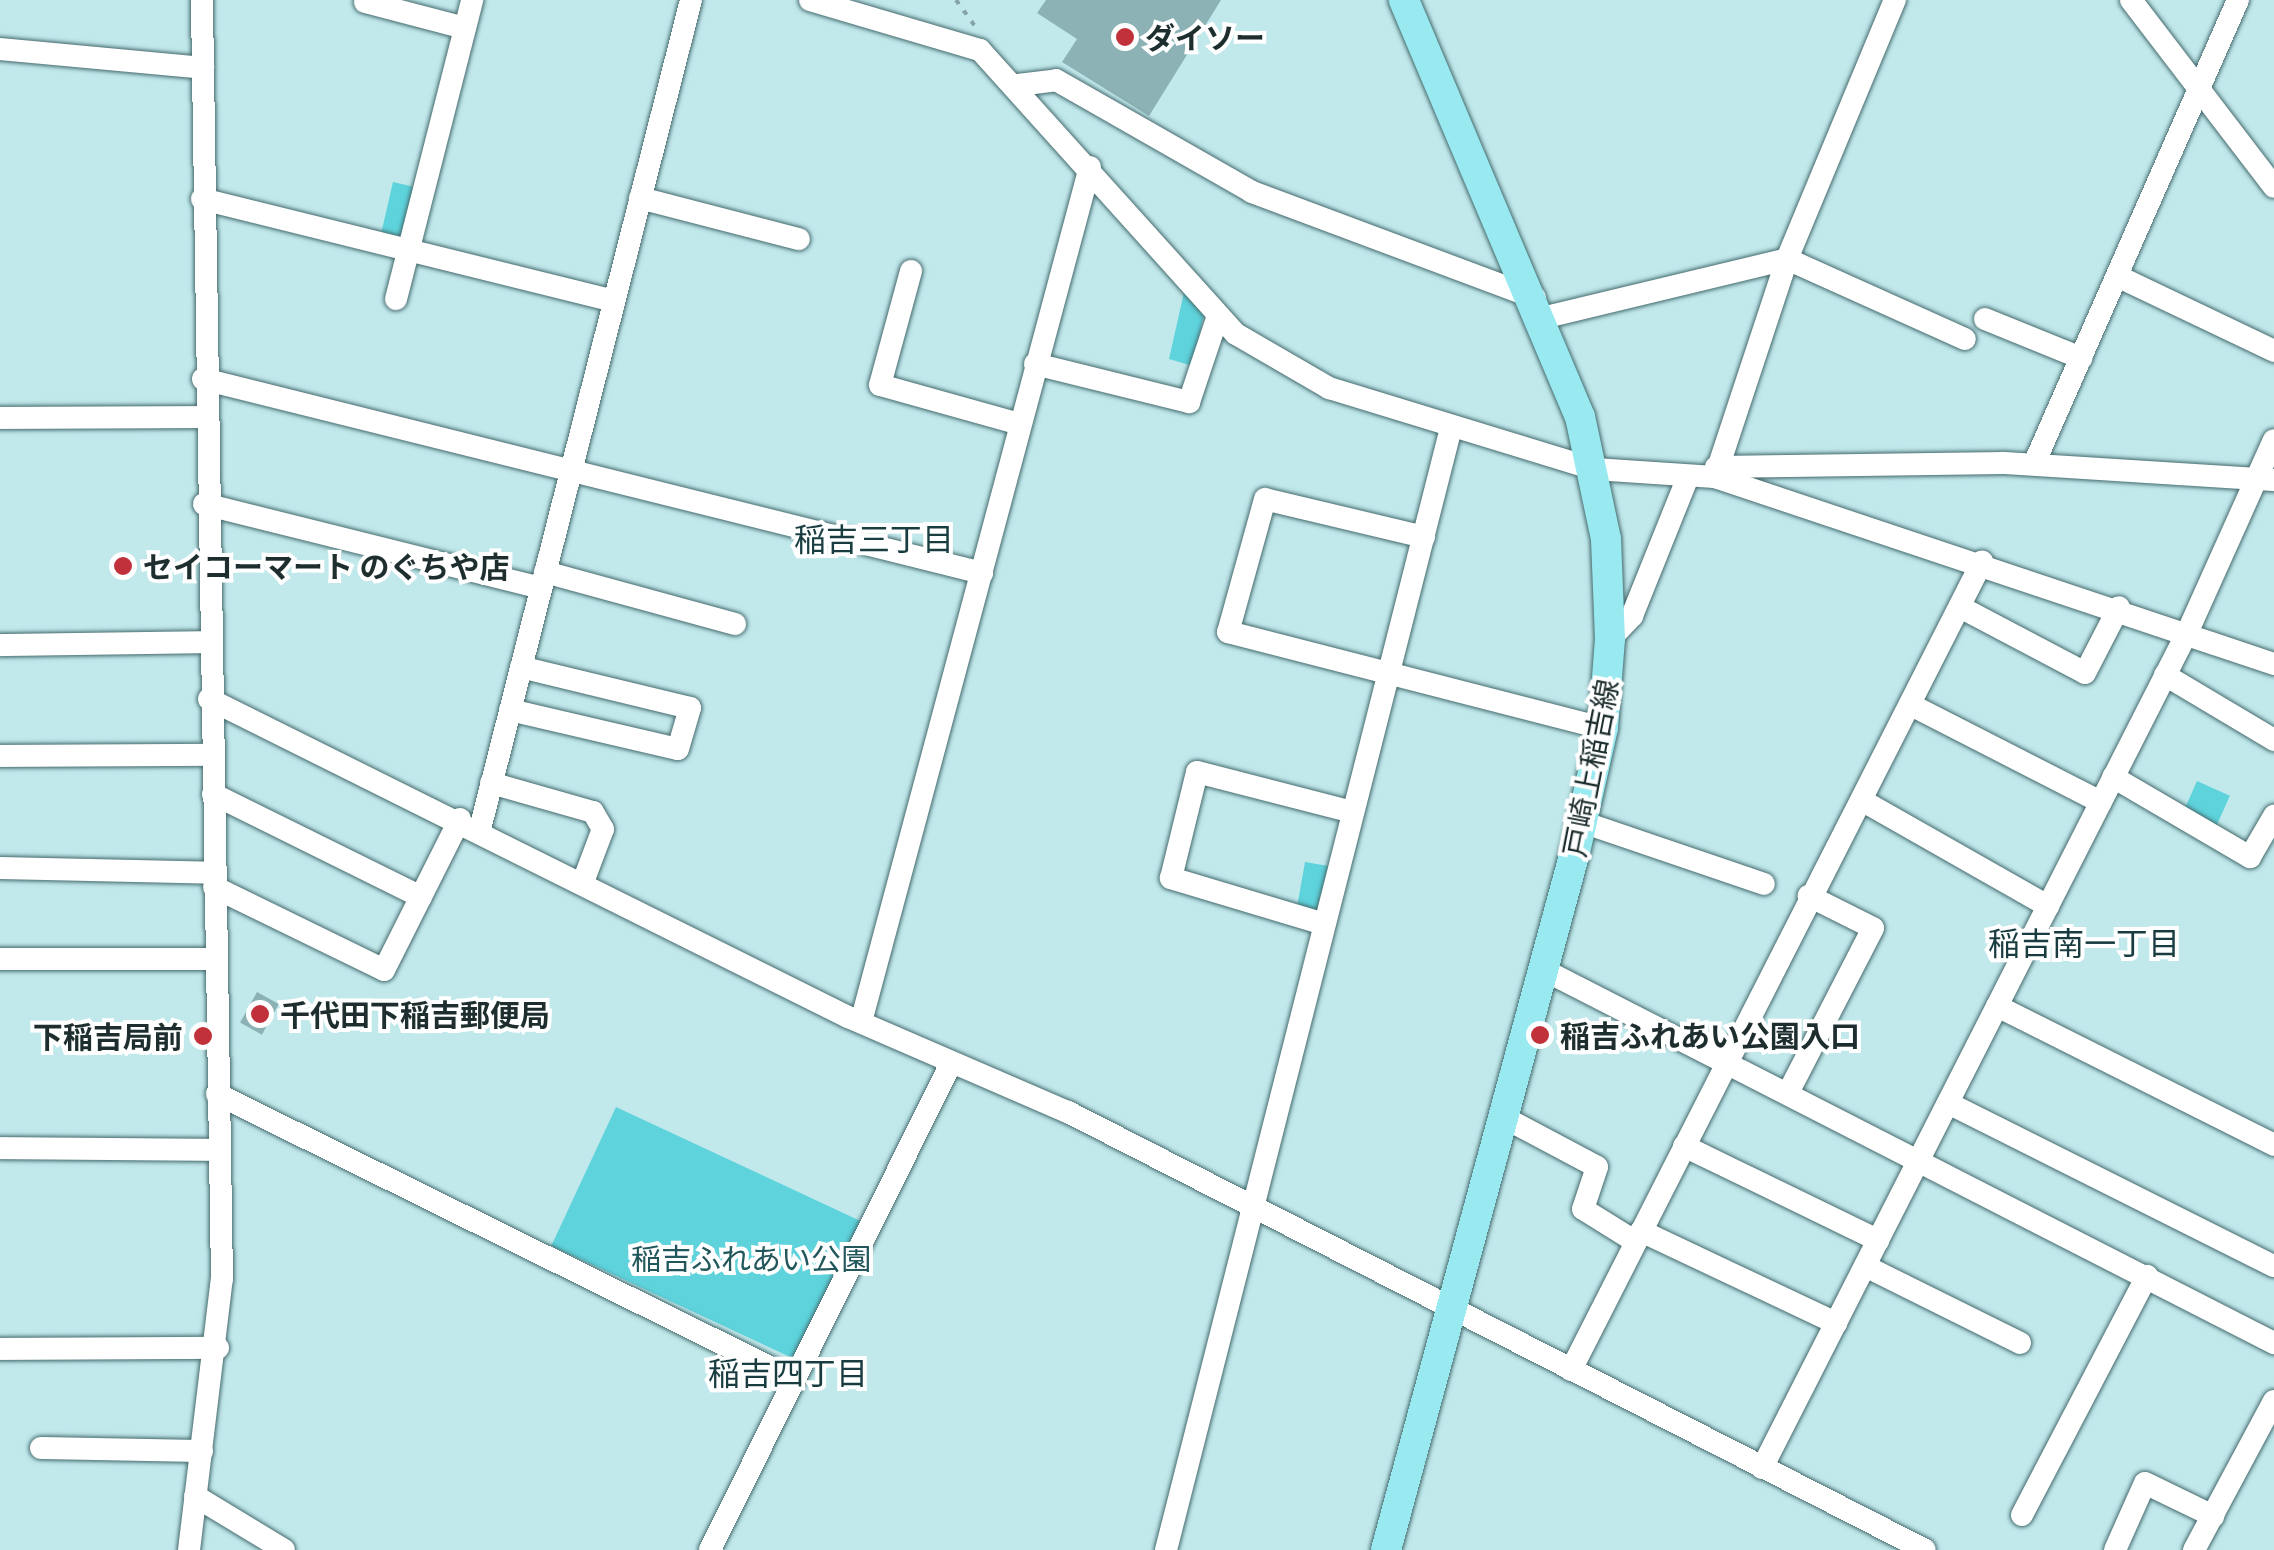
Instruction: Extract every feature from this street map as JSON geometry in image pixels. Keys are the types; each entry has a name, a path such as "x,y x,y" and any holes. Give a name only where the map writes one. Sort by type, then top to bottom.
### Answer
{"main road":[{"name":"戸崎上稲吉線","path":"1386,1550 1582,822 1603,728 1610,639 1594,470 1539,308 1404,0"}],"street":[{"path":"189,1550 218,1348 216,958 204,504 202,0"},
{"path":"396,299 472,0"},
{"path":"0,868 214,880 384,970 420,897 470,824 491,783 691,0"},
{"path":"810,0 980,50 1018,84 1218,316 1328,388 1594,470 1688,477 1716,472 2034,464 2265,480"},
{"path":"1716,472 1786,259 1895,0"},
{"path":"2131,0 2274,187"},
{"path":"2034,464 2238,0"},
{"path":"365,2 465,28"},
{"path":"0,50 203,68"},
{"path":"1018,84 1056,80 1252,192 1539,308 1786,259 1965,339"},
{"path":"861,1022 1090,167"},
{"path":"640,198 799,239"},
{"path":"202,199 614,301"},
{"path":"911,271 880,385 1020,424"},
{"path":"2117,276 2274,351"},
{"path":"1035,364 1190,402 1218,316"},
{"path":"1985,318 2081,358"},
{"path":"203,379 982,573"},
{"path":"0,418 203,417"},
{"path":"1166,1550 1451,428"},
{"path":"1762,1468 2265,480 2274,440"},
{"path":"1716,472 2119,607 2274,664"},
{"path":"1610,639 1632,616 1688,477"},
{"path":"1424,537 1265,499 1228,632 1603,728"},
{"path":"204,504 734,624"},
{"path":"1572,1370 1808,896 1913,706 1982,562"},
{"path":"1960,608 2086,673 2119,607"},
{"path":"0,645 206,642"},
{"path":"510,710 678,749 690,708 521,667"},
{"path":"2166,675 2274,740"},
{"path":"209,699 470,824 950,1065 1068,1112 1925,1550"},
{"path":"1913,706 2101,802"},
{"path":"0,756 212,755"},
{"path":"1324,924 1171,878 1196,772 1353,812"},
{"path":"2114,777 2250,857 2274,816"},
{"path":"491,783 593,812 604,829 583,882"},
{"path":"213,794 420,897"},
{"path":"1863,801 2048,906"},
{"path":"1582,822 1764,884"},
{"path":"1789,1091 1873,928 1808,896"},
{"path":"0,959 216,958"},
{"path":"1544,970 1920,1157 2274,1343"},
{"path":"1997,1006 2274,1145"},
{"path":"710,1550 950,1065"},
{"path":"217,1094 792,1378"},
{"path":"1948,1104 2274,1266"},
{"path":"1505,1118 1597,1167 1583,1208 1836,1323"},
{"path":"1684,1146 1878,1240"},
{"path":"0,1148 219,1150"},
{"path":"1864,1266 2020,1343"},
{"path":"2022,1515 2148,1276"},
{"path":"0,1349 218,1348"},
{"path":"2194,1550 2274,1400"},
{"path":"41,1448 202,1451"},
{"path":"2115,1550 2145,1483 2213,1516"},
{"path":"195,1496 284,1550"}],"green space":[{"path":"393,182 419,188 406,246 380,239"},
{"path":"1185,288 1205,308 1193,366 1169,359"},
{"path":"2197,781 2230,796 2214,831 2181,817"},
{"path":"1305,862 1333,867 1325,912 1297,907"},
{"name":"稲吉ふれあい公園","path":"616,1107 863,1222 798,1361 551,1246"}],"building":[{"path":"1046,0 1221,0 1149,116 1062,62 1077,39 1037,13"},
{"path":"257,992 279,1004 262,1035 240,1023"}],"place":[{"name":"ダイソー","path":"1125,37"},
{"name":"セイコーマート のぐちや店","path":"123,566"},
{"name":"千代田下稲吉郵便局","path":"260,1014"},
{"name":"稲吉ふれあい公園入口","path":"1540,1035"},
{"name":"下稲吉局前","path":"203,1036"}],"district":[{"name":"稲吉三丁目","path":"874,538"},
{"name":"稲吉南一丁目","path":"2084,942"},
{"name":"稲吉四丁目","path":"788,1372"}]}
